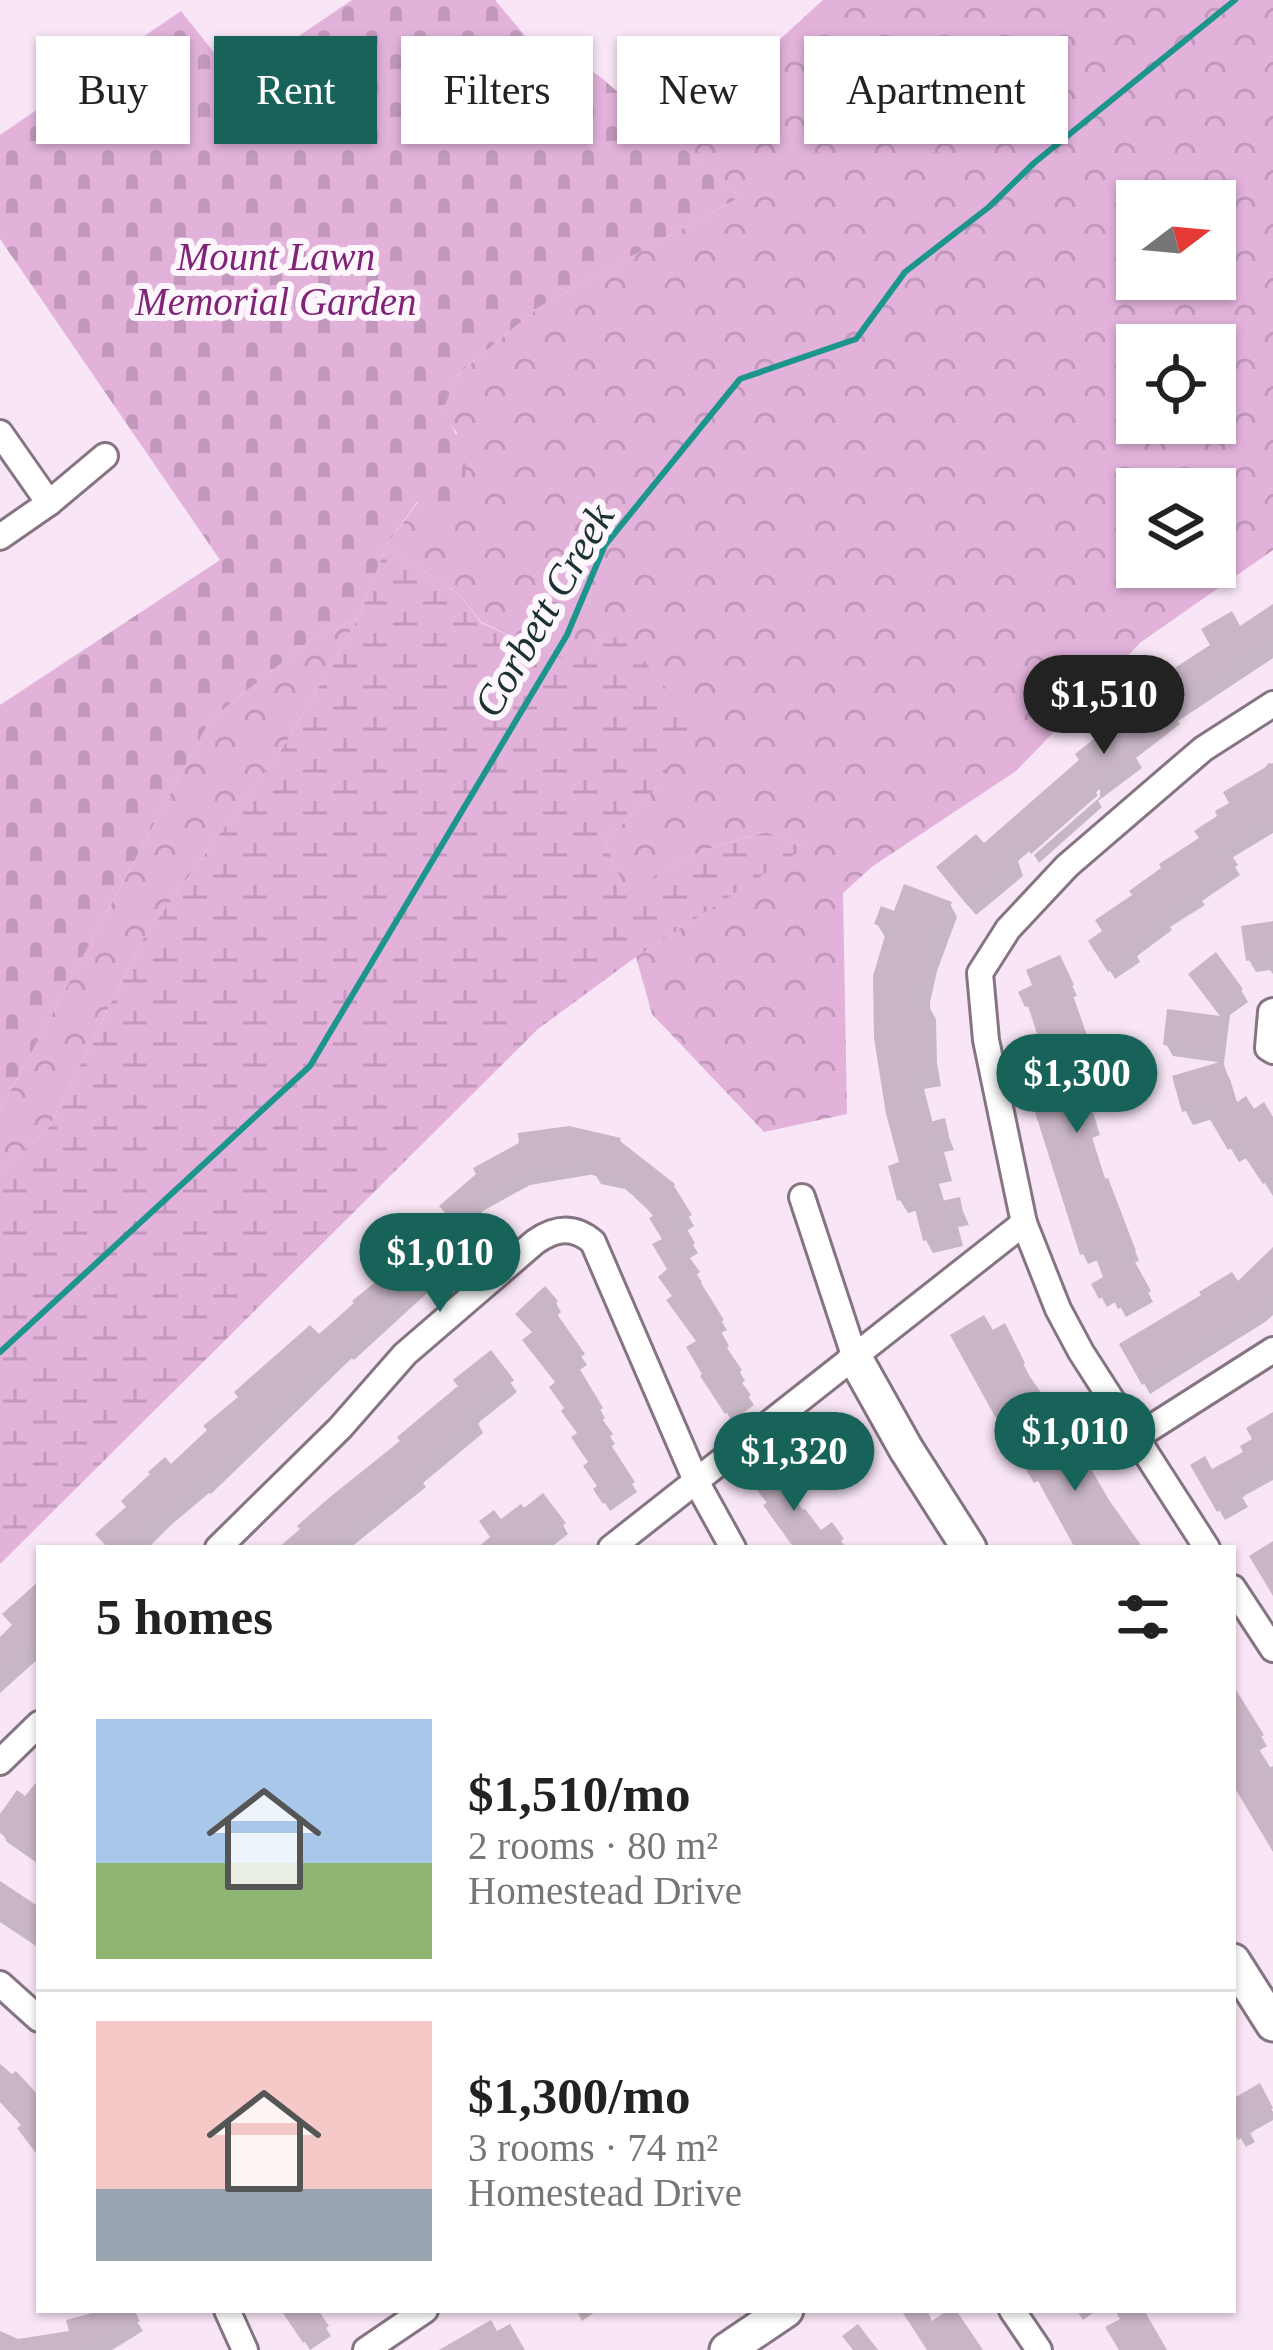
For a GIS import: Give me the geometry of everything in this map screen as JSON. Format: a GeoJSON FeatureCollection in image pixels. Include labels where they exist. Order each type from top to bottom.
{"type":"FeatureCollection","features":[{"type":"Feature","properties":{"kind":"street"},"geometry":{"type":"LineString","coordinates":[[0,433],[49,503]]}},
{"type":"Feature","properties":{"kind":"street"},"geometry":{"type":"LineString","coordinates":[[0,537],[105,456]]}},
{"type":"Feature","properties":{"kind":"street"},"geometry":{"type":"LineString","coordinates":[[1205,1545],[1058,1309],[1024,1223],[986,1040],[980,973],[1009,929],[1067,866],[1203,749],[1273,704]]}},
{"type":"Feature","properties":{"kind":"street"},"geometry":{"type":"LineString","coordinates":[[1273,1011],[1268,1048],[1273,1052]]}},
{"type":"Feature","properties":{"kind":"street"},"geometry":{"type":"LineString","coordinates":[[802,1197],[856,1358],[967,1545]]}},
{"type":"Feature","properties":{"kind":"street"},"geometry":{"type":"LineString","coordinates":[[615,1545],[1024,1223]]}},
{"type":"Feature","properties":{"kind":"street"},"geometry":{"type":"LineString","coordinates":[[221,1545],[340,1428],[405,1354],[535,1243],[550,1232],[567,1230],[581,1232],[593,1242],[697,1483],[731,1545]]}},
{"type":"Feature","properties":{"kind":"street"},"geometry":{"type":"LineString","coordinates":[[1135,1438],[1273,1350]]}},
{"type":"Feature","properties":{"kind":"street"},"geometry":{"type":"LineString","coordinates":[[1236,1593],[1273,1649]]}},
{"type":"Feature","properties":{"kind":"street"},"geometry":{"type":"LineString","coordinates":[[0,1762],[36,1727]]}},
{"type":"Feature","properties":{"kind":"street"},"geometry":{"type":"LineString","coordinates":[[1236,1966],[1258,2004]]}},
{"type":"Feature","properties":{"kind":"street"},"geometry":{"type":"LineString","coordinates":[[0,1984],[36,2016]]}},
{"type":"Feature","properties":{"kind":"street"},"geometry":{"type":"LineString","coordinates":[[228,2313],[245,2350]]}},
{"type":"Feature","properties":{"kind":"street"},"geometry":{"type":"LineString","coordinates":[[366,2350],[421,2313]]}},
{"type":"Feature","properties":{"kind":"street"},"geometry":{"type":"LineString","coordinates":[[728,2350],[782,2313]]}},
{"type":"Feature","properties":{"kind":"street"},"geometry":{"type":"LineString","coordinates":[[1014,2313],[1039,2350]]}},
{"type":"Feature","properties":{"kind":"green space","name":"Mount Lawn Memorial Garden"},"geometry":{"type":"Polygon","coordinates":[[[352,0],[495,0],[525,36],[401,36],[401,144],[593,144],[593,72],[617,91],[617,144],[678,144],[740,197],[539,307],[458,374],[442,412],[464,456],[462,489],[445,509],[417,502],[386,546],[358,619],[314,637],[210,720],[0,1111],[0,705],[220,560],[0,239],[0,135],[36,110],[36,144],[190,144],[190,36],[145,36],[181,11],[214,53],[214,144],[377,144],[377,36],[299,36],[352,0]]]}},
{"type":"Feature","properties":{"kind":"green space"},"geometry":{"type":"Polygon","coordinates":[[[823,0],[1273,0],[1273,550],[1236,576],[1236,468],[1116,468],[1116,588],[1218,588],[1141,642],[1016,771],[873,866],[843,893],[847,1114],[764,1132],[652,1014],[636,957],[802,847],[765,832],[702,851],[626,892],[605,842],[658,786],[604,639],[576,666],[481,622],[460,595],[386,546],[418,502],[457,433],[441,413],[458,374],[539,307],[740,197],[677,144],[780,144],[780,39],[823,0]]]}},
{"type":"Feature","properties":{"kind":"green space"},"geometry":{"type":"Polygon","coordinates":[[[386,546],[460,595],[481,623],[576,665],[604,639],[624,636],[692,720],[658,786],[605,842],[626,891],[702,851],[766,832],[804,848],[636,957],[538,1029],[0,1564],[0,1171],[48,1129],[143,939],[284,746],[358,619],[386,546]]]}},
{"type":"Feature","properties":{"kind":"green space"},"geometry":{"type":"Polygon","coordinates":[[[358,619],[284,746],[143,939],[48,1129],[0,1171],[0,1111],[210,720],[314,637],[358,619]]]}},
{"type":"Feature","properties":{"kind":"building"},"geometry":{"type":"Polygon","coordinates":[[[1273,604],[1273,644],[1174,709],[1131,746],[1138,755],[1093,789],[1098,795],[1031,854],[1025,845],[1013,851],[1019,864],[968,906],[936,867],[976,834],[984,843],[1079,760],[1075,754],[1165,683],[1161,677],[1210,645],[1201,629],[1232,611],[1240,626],[1273,604]]]}},
{"type":"Feature","properties":{"kind":"building"},"geometry":{"type":"Polygon","coordinates":[[[1273,763],[1273,823],[1227,849],[1238,865],[1199,891],[1202,895],[1134,946],[1138,952],[1108,972],[1088,941],[1102,931],[1095,920],[1132,895],[1129,891],[1161,868],[1159,864],[1199,838],[1194,831],[1229,803],[1223,792],[1273,763]]]}},
{"type":"Feature","properties":{"kind":"building"},"geometry":{"type":"Polygon","coordinates":[[[904,884],[952,902],[920,1003],[930,1002],[935,1073],[919,1076],[930,1122],[945,1118],[949,1136],[939,1139],[947,1168],[934,1171],[942,1201],[960,1197],[963,1212],[953,1214],[957,1233],[923,1241],[912,1197],[897,1201],[888,1166],[899,1162],[874,1038],[873,976],[887,929],[874,924],[881,906],[894,911],[904,884]]]}},
{"type":"Feature","properties":{"kind":"building"},"geometry":{"type":"Polygon","coordinates":[[[1273,921],[1273,957],[1246,961],[1241,926],[1273,921]]]}},
{"type":"Feature","properties":{"kind":"building"},"geometry":{"type":"Polygon","coordinates":[[[1216,952],[1243,989],[1225,1003],[1218,1052],[1163,1045],[1167,1009],[1220,1016],[1188,974],[1216,952]]]}},
{"type":"Feature","properties":{"kind":"building"},"geometry":{"type":"Polygon","coordinates":[[[1060,955],[1074,985],[1070,987],[1087,1035],[1069,1041],[1097,1125],[1089,1128],[1136,1251],[1130,1253],[1151,1291],[1118,1309],[1110,1293],[1099,1299],[1091,1284],[1103,1277],[1093,1250],[1080,1255],[1035,1112],[1043,1109],[1028,1067],[1046,1061],[1028,1006],[1018,992],[1032,985],[1026,970],[1060,955]]]}},
{"type":"Feature","properties":{"kind":"building"},"geometry":{"type":"Polygon","coordinates":[[[1223,1061],[1236,1103],[1246,1096],[1254,1109],[1264,1102],[1273,1117],[1273,1177],[1263,1184],[1237,1145],[1228,1150],[1202,1106],[1182,1112],[1172,1076],[1223,1061]]]}},
{"type":"Feature","properties":{"kind":"building"},"geometry":{"type":"Polygon","coordinates":[[[569,1126],[621,1138],[675,1184],[692,1215],[682,1221],[695,1243],[684,1250],[724,1320],[717,1324],[742,1370],[736,1375],[751,1395],[725,1414],[700,1376],[686,1347],[696,1341],[666,1300],[672,1296],[658,1277],[667,1269],[652,1244],[662,1239],[649,1218],[654,1215],[636,1195],[617,1181],[592,1175],[595,1165],[525,1176],[476,1203],[483,1211],[450,1240],[459,1250],[345,1351],[204,1487],[137,1545],[105,1545],[95,1534],[126,1507],[121,1501],[148,1472],[165,1457],[171,1464],[207,1430],[203,1426],[238,1397],[234,1392],[310,1325],[319,1334],[354,1303],[448,1216],[439,1206],[476,1174],[473,1168],[519,1143],[518,1133],[569,1126]]]}},
{"type":"Feature","properties":{"kind":"building"},"geometry":{"type":"Polygon","coordinates":[[[1273,1247],[1273,1298],[1260,1311],[1142,1385],[1119,1344],[1232,1272],[1238,1281],[1273,1247]]]}},
{"type":"Feature","properties":{"kind":"building"},"geometry":{"type":"Polygon","coordinates":[[[545,1286],[558,1301],[552,1307],[585,1354],[575,1361],[603,1408],[597,1412],[613,1434],[607,1439],[635,1482],[603,1504],[583,1466],[588,1462],[571,1437],[577,1433],[549,1387],[555,1382],[522,1340],[532,1332],[515,1314],[545,1286]]]}},
{"type":"Feature","properties":{"kind":"building"},"geometry":{"type":"Polygon","coordinates":[[[984,1315],[993,1330],[1005,1323],[1022,1365],[1046,1400],[1003,1431],[950,1335],[984,1315]]]}},
{"type":"Feature","properties":{"kind":"building"},"geometry":{"type":"Polygon","coordinates":[[[491,1350],[514,1380],[473,1414],[480,1422],[419,1473],[423,1476],[339,1545],[281,1545],[300,1529],[297,1526],[458,1386],[453,1380],[491,1350]]]}},
{"type":"Feature","properties":{"kind":"building"},"geometry":{"type":"Polygon","coordinates":[[[1273,1412],[1273,1468],[1239,1486],[1245,1496],[1217,1512],[1190,1465],[1205,1456],[1212,1469],[1243,1452],[1240,1446],[1252,1439],[1246,1428],[1273,1412]]]}},
{"type":"Feature","properties":{"kind":"building"},"geometry":{"type":"Polygon","coordinates":[[[1059,1425],[1141,1545],[1073,1545],[1038,1481],[1034,1483],[1015,1451],[1059,1425]]]}},
{"type":"Feature","properties":{"kind":"building"},"geometry":{"type":"Polygon","coordinates":[[[780,1465],[792,1481],[785,1487],[803,1510],[821,1530],[832,1522],[844,1539],[835,1545],[792,1545],[753,1485],[780,1465]]]}},
{"type":"Feature","properties":{"kind":"building"},"geometry":{"type":"Polygon","coordinates":[[[543,1493],[566,1523],[538,1545],[481,1545],[490,1537],[479,1521],[494,1510],[501,1519],[521,1504],[524,1508],[543,1493]]]}},
{"type":"Feature","properties":{"kind":"building"},"geometry":{"type":"Polygon","coordinates":[[[1273,1541],[1273,1596],[1249,1556],[1273,1541]]]}},
{"type":"Feature","properties":{"kind":"building"},"geometry":{"type":"Polygon","coordinates":[[[36,1584],[36,1647],[0,1682],[0,1637],[12,1625],[2,1614],[36,1584]]]}},
{"type":"Feature","properties":{"kind":"building"},"geometry":{"type":"Polygon","coordinates":[[[1236,1690],[1264,1735],[1254,1741],[1273,1772],[1273,1852],[1236,1790],[1236,1690]]]}},
{"type":"Feature","properties":{"kind":"building"},"geometry":{"type":"Polygon","coordinates":[[[36,1783],[36,1848],[31,1856],[0,1833],[0,1814],[17,1790],[25,1796],[36,1783]]]}},
{"type":"Feature","properties":{"kind":"building"},"geometry":{"type":"Polygon","coordinates":[[[0,1881],[36,1905],[36,1943],[0,1920],[0,1881]]]}},
{"type":"Feature","properties":{"kind":"building"},"geometry":{"type":"Polygon","coordinates":[[[0,2064],[12,2074],[16,2071],[36,2093],[36,2153],[17,2128],[21,2125],[0,2102],[0,2064]]]}},
{"type":"Feature","properties":{"kind":"building"},"geometry":{"type":"Polygon","coordinates":[[[1260,2083],[1273,2108],[1248,2123],[1253,2132],[1238,2140],[1236,2136],[1236,2097],[1260,2083]]]}},
{"type":"Feature","properties":{"kind":"building"},"geometry":{"type":"Polygon","coordinates":[[[92,2313],[136,2313],[140,2321],[102,2345],[83,2350],[0,2350],[0,2331],[18,2339],[69,2331],[66,2320],[92,2313]]]}},
{"type":"Feature","properties":{"kind":"building"},"geometry":{"type":"Polygon","coordinates":[[[283,2313],[320,2313],[329,2326],[303,2343],[283,2313]]]}},
{"type":"Feature","properties":{"kind":"building"},"geometry":{"type":"Polygon","coordinates":[[[903,2313],[928,2313],[932,2321],[944,2313],[958,2313],[983,2350],[927,2350],[903,2313]]]}},
{"type":"Feature","properties":{"kind":"building"},"geometry":{"type":"Polygon","coordinates":[[[1117,2313],[1146,2313],[1167,2350],[1119,2350],[1105,2327],[1120,2319],[1117,2313]]]}},
{"type":"Feature","properties":{"kind":"building"},"geometry":{"type":"Polygon","coordinates":[[[491,2320],[497,2331],[510,2324],[525,2350],[439,2350],[491,2320]]]}},
{"type":"Feature","properties":{"kind":"building"},"geometry":{"type":"Polygon","coordinates":[[[858,2324],[878,2350],[853,2350],[842,2336],[858,2324]]]}},
{"type":"Feature","properties":{"kind":"waterway","name":"Corbett Creek"},"geometry":{"type":"LineString","coordinates":[[0,1352],[310,1066],[567,635],[605,545],[740,379],[856,339],[905,272],[1235,0]]}}]}
